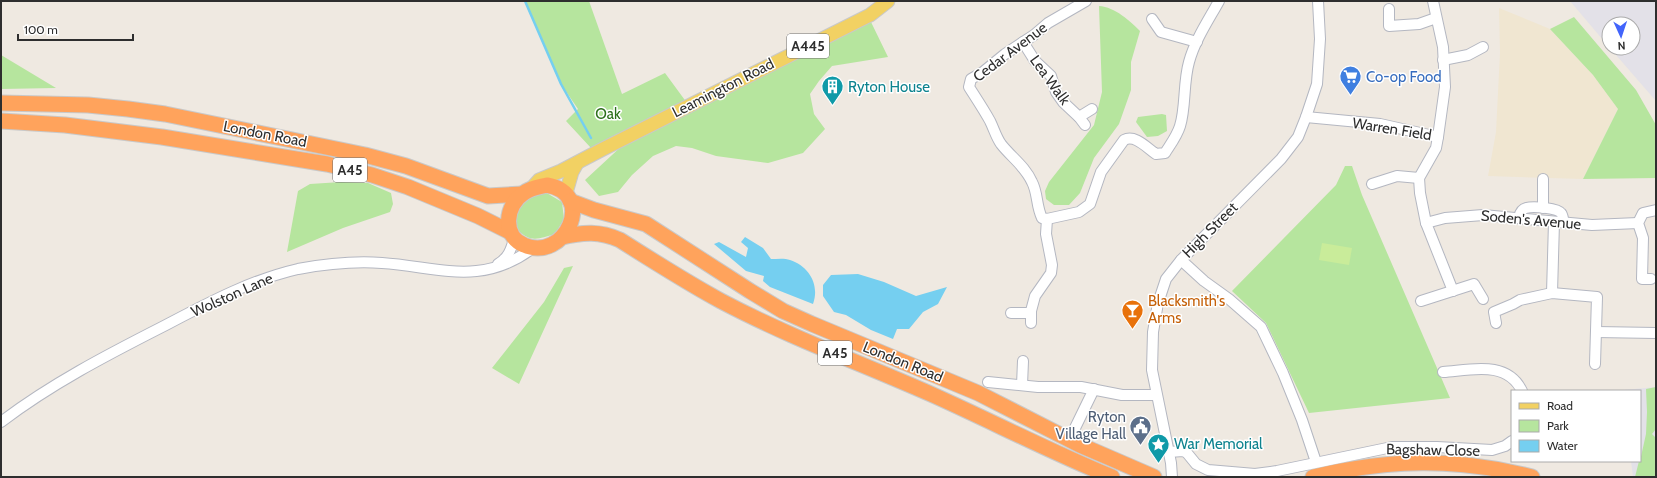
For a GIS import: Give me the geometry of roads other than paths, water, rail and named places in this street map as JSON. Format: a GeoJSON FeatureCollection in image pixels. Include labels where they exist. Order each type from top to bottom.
{"type":"FeatureCollection","features":[{"type":"Feature","properties":{"kind":"highway","name":"London Road"},"geometry":{"type":"LineString","coordinates":[[1,103],[88,106],[160,113],[365,155],[406,166],[488,196],[526,192]]}},
{"type":"Feature","properties":{"kind":"highway","name":"London Road"},"geometry":{"type":"LineString","coordinates":[[1,121],[64,125],[162,137],[327,164],[372,174],[478,216],[512,235]]}},
{"type":"Feature","properties":{"kind":"highway"},"geometry":{"type":"LineString","coordinates":[[547,186],[555,187],[568,197],[572,218],[570,225],[558,241],[545,247],[533,248],[526,246],[512,235],[508,221],[510,212],[513,205],[526,192],[547,186]]}},
{"type":"Feature","properties":{"kind":"highway","name":"London Road"},"geometry":{"type":"LineString","coordinates":[[568,197],[594,210],[646,224],[783,311],[978,393],[1080,445],[1154,477]]}},
{"type":"Feature","properties":{"kind":"highway","name":"London Road"},"geometry":{"type":"LineString","coordinates":[[562,237],[591,232],[605,234],[620,240],[721,301],[1002,426],[1068,459],[1112,477]]}},
{"type":"Feature","properties":{"kind":"highway"},"geometry":{"type":"LineString","coordinates":[[1313,477],[1374,465],[1412,462],[1472,466],[1509,471],[1532,477]]}},
{"type":"Feature","properties":{"kind":"main road","name":"Leamington Road"},"geometry":{"type":"LineString","coordinates":[[526,192],[539,180],[577,163],[870,15],[888,1]]}},
{"type":"Feature","properties":{"kind":"main road"},"geometry":{"type":"LineString","coordinates":[[568,197],[572,172],[577,163]]}},
{"type":"Feature","properties":{"kind":"street","name":"Cedar Avenue"},"geometry":{"type":"LineString","coordinates":[[1047,219],[1042,218],[1036,192],[1024,168],[998,140],[990,121],[969,87],[971,79],[1023,42],[1034,36],[1048,23],[1086,1]]}},
{"type":"Feature","properties":{"kind":"street"},"geometry":{"type":"LineString","coordinates":[[1011,312],[1031,318],[1035,296],[1051,273],[1052,265],[1046,234],[1047,219],[1079,212],[1090,204],[1101,172],[1124,140],[1134,138],[1156,154],[1165,153],[1174,140],[1180,126],[1185,79],[1189,61],[1197,42],[1219,1]]}},
{"type":"Feature","properties":{"kind":"street","name":"High Street"},"geometry":{"type":"LineString","coordinates":[[1172,477],[1169,452],[1152,370],[1152,332],[1158,303],[1166,279],[1181,260],[1281,159],[1298,137],[1318,79],[1320,39],[1318,1]]}},
{"type":"Feature","properties":{"kind":"street","name":"Warren Field"},"geometry":{"type":"LineString","coordinates":[[1306,117],[1380,124],[1438,137],[1445,87],[1442,48],[1433,1]]}},
{"type":"Feature","properties":{"kind":"street"},"geometry":{"type":"LineString","coordinates":[[1389,9],[1389,26],[1419,24],[1436,18]]}},
{"type":"Feature","properties":{"kind":"street"},"geometry":{"type":"LineString","coordinates":[[1152,19],[1161,32],[1197,42]]}},
{"type":"Feature","properties":{"kind":"street","name":"Lea Walk"},"geometry":{"type":"LineString","coordinates":[[1023,42],[1035,61],[1051,76],[1056,92],[1082,121],[1092,109]]}},
{"type":"Feature","properties":{"kind":"street"},"geometry":{"type":"LineString","coordinates":[[1443,60],[1468,56],[1483,47]]}},
{"type":"Feature","properties":{"kind":"street"},"geometry":{"type":"LineString","coordinates":[[1438,137],[1436,148],[1419,178],[1421,203],[1426,223],[1453,291]]}},
{"type":"Feature","properties":{"kind":"street"},"geometry":{"type":"LineString","coordinates":[[1372,184],[1397,176],[1419,178]]}},
{"type":"Feature","properties":{"kind":"street"},"geometry":{"type":"LineString","coordinates":[[1543,179],[1543,208]]}},
{"type":"Feature","properties":{"kind":"street"},"geometry":{"type":"LineString","coordinates":[[1519,217],[1522,210],[1526,208],[1543,208],[1557,210],[1561,213],[1552,293]]}},
{"type":"Feature","properties":{"kind":"street"},"geometry":{"type":"LineString","coordinates":[[1647,279],[1643,238],[1638,223],[1643,213],[1656,210]]}},
{"type":"Feature","properties":{"kind":"street","name":"Soden's Avenue"},"geometry":{"type":"LineString","coordinates":[[1426,223],[1445,218],[1483,214],[1592,225],[1638,223]]}},
{"type":"Feature","properties":{"kind":"street","name":"Wolston Lane"},"geometry":{"type":"LineString","coordinates":[[489,269],[504,260],[512,249],[512,235]]}},
{"type":"Feature","properties":{"kind":"street","name":"Wolston Lane"},"geometry":{"type":"LineString","coordinates":[[1,422],[19,408],[69,377],[133,342],[218,298],[246,285],[277,274],[329,264],[382,263],[460,273],[474,273],[500,267],[521,257],[533,248]]}},
{"type":"Feature","properties":{"kind":"street"},"geometry":{"type":"LineString","coordinates":[[1181,260],[1204,282],[1229,299],[1260,327],[1283,373],[1302,420],[1316,462]]}},
{"type":"Feature","properties":{"kind":"street"},"geometry":{"type":"LineString","coordinates":[[1421,302],[1474,284],[1483,299]]}},
{"type":"Feature","properties":{"kind":"street"},"geometry":{"type":"LineString","coordinates":[[1496,323],[1494,312],[1520,300],[1552,293],[1597,297],[1595,364]]}},
{"type":"Feature","properties":{"kind":"street"},"geometry":{"type":"LineString","coordinates":[[1596,332],[1656,333]]}},
{"type":"Feature","properties":{"kind":"street"},"geometry":{"type":"LineString","coordinates":[[1022,385],[1023,361]]}},
{"type":"Feature","properties":{"kind":"street"},"geometry":{"type":"LineString","coordinates":[[1443,372],[1490,368],[1515,380],[1521,390]]}},
{"type":"Feature","properties":{"kind":"street"},"geometry":{"type":"LineString","coordinates":[[988,382],[1094,389],[1122,395],[1156,395]]}},
{"type":"Feature","properties":{"kind":"street"},"geometry":{"type":"LineString","coordinates":[[1074,430],[1094,389]]}},
{"type":"Feature","properties":{"kind":"street","name":"Bagshaw Close"},"geometry":{"type":"LineString","coordinates":[[1169,452],[1183,451],[1188,453],[1196,464],[1208,470],[1235,473],[1269,473],[1392,447],[1438,447],[1492,450],[1505,446],[1511,442]]}},
{"type":"Feature","properties":{"kind":"water"},"geometry":{"type":"Polygon","coordinates":[[[745,237],[763,248],[771,259],[788,259],[803,267],[814,283],[815,297],[813,304],[770,287],[763,281],[764,276],[746,271],[714,244],[719,242],[746,257],[748,248],[741,242],[745,237]]]}},
{"type":"Feature","properties":{"kind":"water"},"geometry":{"type":"Polygon","coordinates":[[[858,274],[884,282],[916,296],[947,287],[938,304],[923,312],[909,329],[897,329],[893,339],[871,330],[846,315],[834,312],[823,296],[823,285],[831,275],[858,274]]]}},
{"type":"Feature","properties":{"kind":"waterway"},"geometry":{"type":"LineString","coordinates":[[525,1],[561,84],[591,138]]}},
{"type":"Feature","properties":{"kind":"place","name":"Co-op Food"},"geometry":{"type":"Point","coordinates":[1350,96]}},
{"type":"Feature","properties":{"kind":"place","name":"Ryton House"},"geometry":{"type":"Point","coordinates":[832,106]}},
{"type":"Feature","properties":{"kind":"place","name":"Blacksmith's Arms"},"geometry":{"type":"Point","coordinates":[1133,330]}},
{"type":"Feature","properties":{"kind":"place","name":"Ryton Village Hall"},"geometry":{"type":"Point","coordinates":[1141,446]}},
{"type":"Feature","properties":{"kind":"place","name":"War Memorial"},"geometry":{"type":"Point","coordinates":[1158,464]}},
{"type":"Feature","properties":{"kind":"park label","name":"Oak"},"geometry":{"type":"Point","coordinates":[608,114]}}]}
